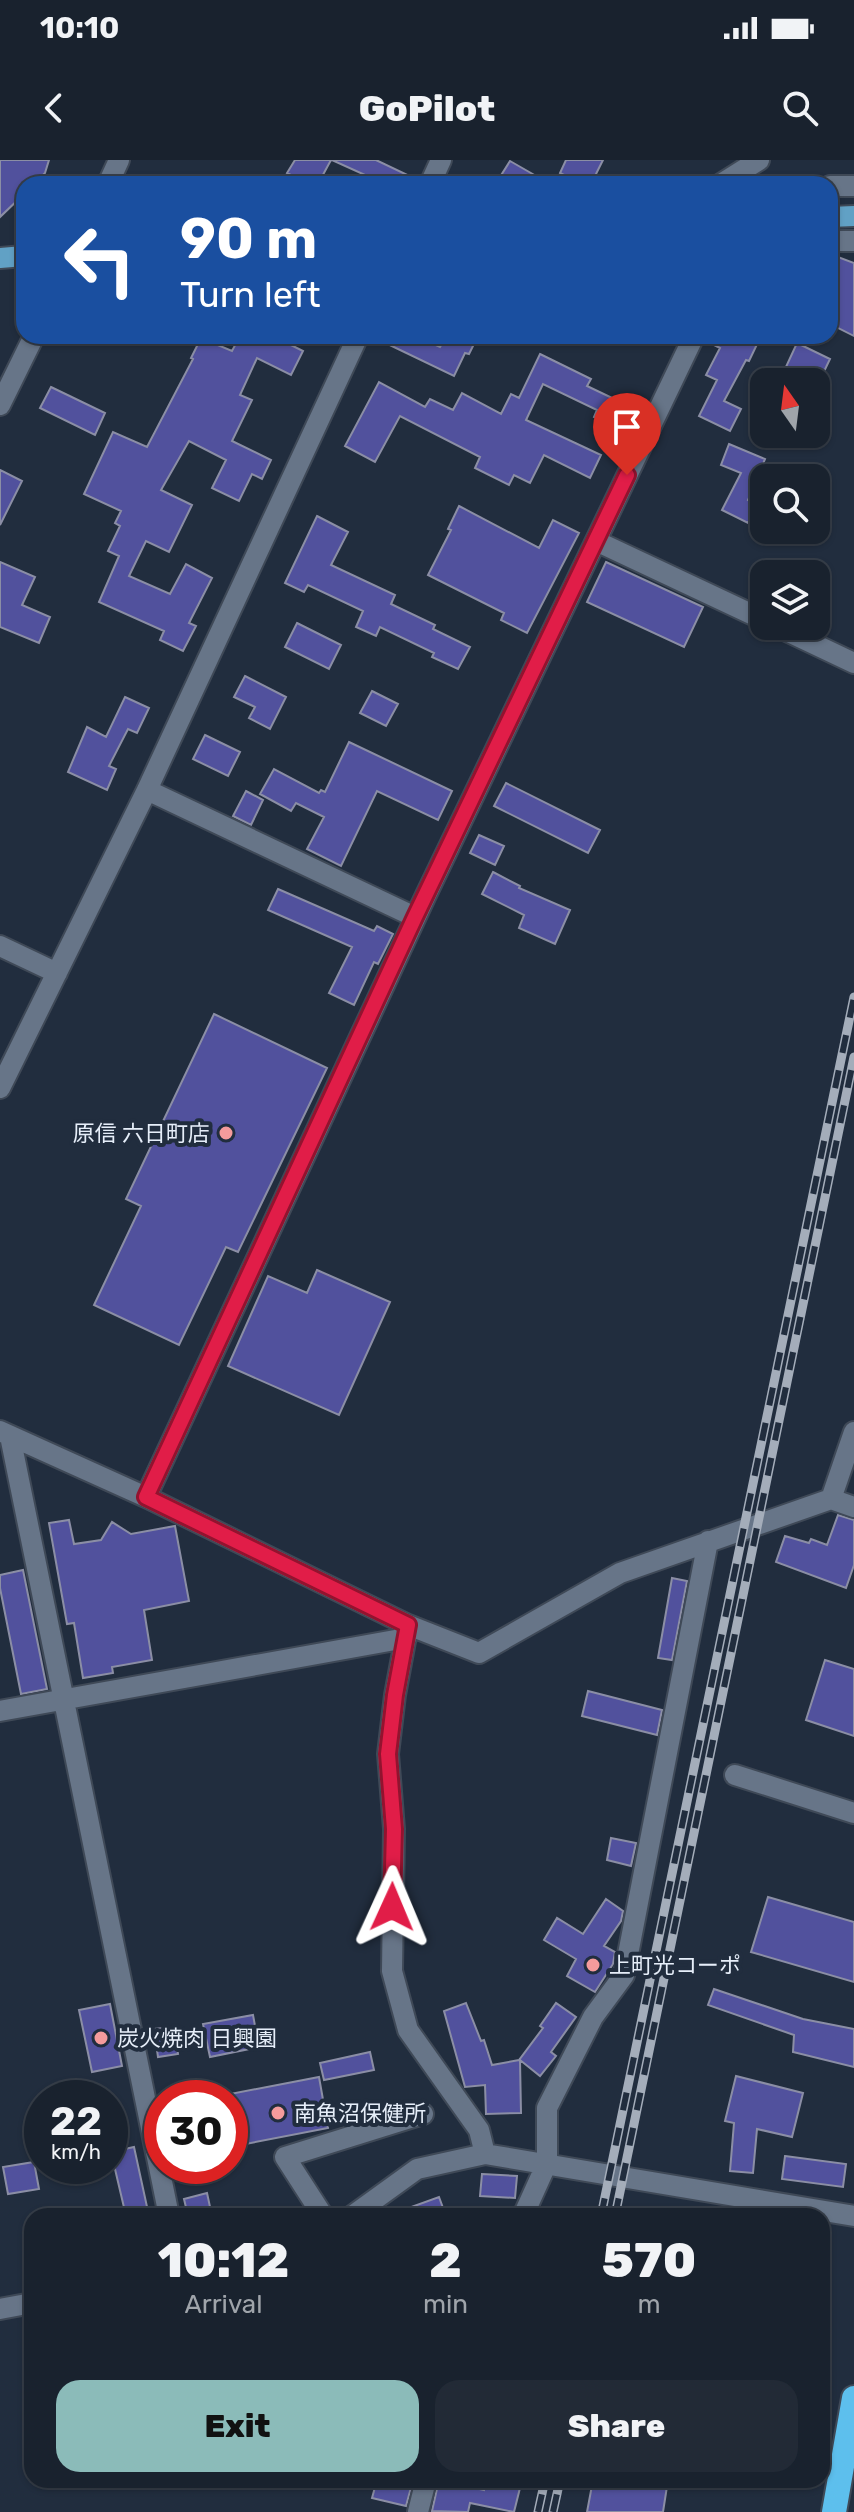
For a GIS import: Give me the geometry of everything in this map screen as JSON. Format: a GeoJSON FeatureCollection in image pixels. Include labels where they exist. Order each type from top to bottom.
{"type":"FeatureCollection","features":[{"type":"Feature","properties":{"kind":"highway"},"geometry":{"type":"LineString","coordinates":[[834,2512],[854,2398]]}},
{"type":"Feature","properties":{"kind":"street"},"geometry":{"type":"LineString","coordinates":[[734,176],[759,160]]}},
{"type":"Feature","properties":{"kind":"street"},"geometry":{"type":"LineString","coordinates":[[0,405],[30,344]]}},
{"type":"Feature","properties":{"kind":"street"},"geometry":{"type":"LineString","coordinates":[[0,1088],[147,790],[354,344]]}},
{"type":"Feature","properties":{"kind":"street"},"geometry":{"type":"LineString","coordinates":[[146,1497],[415,917],[690,344]]}},
{"type":"Feature","properties":{"kind":"street"},"geometry":{"type":"LineString","coordinates":[[596,541],[750,613]]}},
{"type":"Feature","properties":{"kind":"street"},"geometry":{"type":"LineString","coordinates":[[806,640],[854,663]]}},
{"type":"Feature","properties":{"kind":"street"},"geometry":{"type":"LineString","coordinates":[[147,790],[415,917]]}},
{"type":"Feature","properties":{"kind":"street"},"geometry":{"type":"LineString","coordinates":[[0,946],[57,973]]}},
{"type":"Feature","properties":{"kind":"street"},"geometry":{"type":"LineString","coordinates":[[831,1499],[854,1432]]}},
{"type":"Feature","properties":{"kind":"street"},"geometry":{"type":"LineString","coordinates":[[5,1434],[146,1497],[407,1631],[479,1653],[620,1573],[831,1499],[854,1507]]}},
{"type":"Feature","properties":{"kind":"street"},"geometry":{"type":"LineString","coordinates":[[5,1434],[64,1698],[167,2208]]}},
{"type":"Feature","properties":{"kind":"street"},"geometry":{"type":"LineString","coordinates":[[527,2208],[547,2163],[547,2108],[593,2017],[624,1975],[708,1541]]}},
{"type":"Feature","properties":{"kind":"street"},"geometry":{"type":"LineString","coordinates":[[0,1711],[407,1631]]}},
{"type":"Feature","properties":{"kind":"street"},"geometry":{"type":"LineString","coordinates":[[407,1631],[388,1754],[394,1829],[392,1971],[408,2030],[479,2130],[485,2154]]}},
{"type":"Feature","properties":{"kind":"street"},"geometry":{"type":"LineString","coordinates":[[735,1775],[854,1813]]}},
{"type":"Feature","properties":{"kind":"street"},"geometry":{"type":"LineString","coordinates":[[318,2208],[285,2157],[423,2114]]}},
{"type":"Feature","properties":{"kind":"street"},"geometry":{"type":"LineString","coordinates":[[363,2208],[417,2169],[485,2154],[808,2208]]}},
{"type":"Feature","properties":{"kind":"street"},"geometry":{"type":"LineString","coordinates":[[830,2212],[854,2216]]}},
{"type":"Feature","properties":{"kind":"street"},"geometry":{"type":"LineString","coordinates":[[0,2309],[24,2304]]}},
{"type":"Feature","properties":{"kind":"street"},"geometry":{"type":"LineString","coordinates":[[418,2512],[424,2488]]}},
{"type":"Feature","properties":{"kind":"building"},"geometry":{"type":"Polygon","coordinates":[[[0,160],[49,160],[42,176],[16,176],[16,202],[0,217],[0,160]]]}},
{"type":"Feature","properties":{"kind":"building"},"geometry":{"type":"Polygon","coordinates":[[[295,160],[331,160],[322,176],[293,176],[287,173],[295,160]]]}},
{"type":"Feature","properties":{"kind":"building"},"geometry":{"type":"Polygon","coordinates":[[[332,160],[376,160],[410,176],[367,176],[332,160]]]}},
{"type":"Feature","properties":{"kind":"building"},"geometry":{"type":"Polygon","coordinates":[[[566,160],[603,160],[595,176],[566,176],[560,173],[566,160]]]}},
{"type":"Feature","properties":{"kind":"building"},"geometry":{"type":"Polygon","coordinates":[[[510,161],[536,176],[501,176],[510,161]]]}},
{"type":"Feature","properties":{"kind":"building"},"geometry":{"type":"Polygon","coordinates":[[[838,257],[854,263],[854,336],[838,328],[838,257]]]}},
{"type":"Feature","properties":{"kind":"building"},"geometry":{"type":"Polygon","coordinates":[[[198,344],[215,344],[232,351],[236,344],[289,344],[303,351],[291,375],[257,358],[240,395],[252,400],[232,441],[271,460],[262,479],[252,474],[239,501],[212,488],[226,460],[189,441],[161,490],[192,505],[169,552],[146,541],[129,576],[170,594],[186,564],[212,578],[189,623],[196,626],[183,651],[160,640],[164,631],[99,602],[119,556],[108,551],[120,526],[115,523],[121,511],[84,494],[113,432],[147,447],[198,344]]]}},
{"type":"Feature","properties":{"kind":"building"},"geometry":{"type":"Polygon","coordinates":[[[388,344],[433,344],[440,347],[442,344],[474,344],[469,354],[465,353],[454,376],[388,344]]]}},
{"type":"Feature","properties":{"kind":"building"},"geometry":{"type":"Polygon","coordinates":[[[712,344],[757,344],[724,401],[741,409],[730,431],[699,416],[717,380],[706,375],[720,348],[712,344]]]}},
{"type":"Feature","properties":{"kind":"building"},"geometry":{"type":"Polygon","coordinates":[[[797,344],[830,359],[826,368],[785,368],[797,344]]]}},
{"type":"Feature","properties":{"kind":"building"},"geometry":{"type":"Polygon","coordinates":[[[540,354],[591,379],[587,386],[631,407],[619,430],[594,417],[597,410],[543,384],[526,420],[601,455],[590,478],[544,455],[530,483],[514,475],[509,485],[475,468],[480,457],[400,416],[375,462],[345,446],[379,382],[425,407],[430,399],[453,410],[462,393],[501,414],[511,394],[519,398],[540,354]]]}},
{"type":"Feature","properties":{"kind":"building"},"geometry":{"type":"Polygon","coordinates":[[[51,387],[105,413],[95,435],[40,408],[51,387]]]}},
{"type":"Feature","properties":{"kind":"building"},"geometry":{"type":"Polygon","coordinates":[[[729,444],[765,459],[763,464],[750,464],[748,523],[722,510],[741,473],[721,465],[729,444]]]}},
{"type":"Feature","properties":{"kind":"building"},"geometry":{"type":"Polygon","coordinates":[[[0,470],[22,481],[0,525],[0,470]]]}},
{"type":"Feature","properties":{"kind":"building"},"geometry":{"type":"Polygon","coordinates":[[[459,506],[539,548],[553,520],[579,533],[527,633],[501,620],[504,613],[428,575],[451,530],[448,529],[459,506]]]}},
{"type":"Feature","properties":{"kind":"building"},"geometry":{"type":"Polygon","coordinates":[[[317,516],[348,532],[331,565],[395,595],[391,604],[435,625],[433,629],[470,647],[458,669],[432,657],[434,653],[380,627],[376,636],[356,627],[363,611],[308,585],[304,592],[285,583],[317,516]]]}},
{"type":"Feature","properties":{"kind":"building"},"geometry":{"type":"Polygon","coordinates":[[[0,562],[35,577],[22,605],[50,617],[39,643],[0,627],[0,562]]]}},
{"type":"Feature","properties":{"kind":"building"},"geometry":{"type":"Polygon","coordinates":[[[606,562],[703,607],[684,647],[587,602],[606,562]]]}},
{"type":"Feature","properties":{"kind":"building"},"geometry":{"type":"Polygon","coordinates":[[[297,623],[341,645],[329,669],[285,647],[297,623]]]}},
{"type":"Feature","properties":{"kind":"building"},"geometry":{"type":"Polygon","coordinates":[[[245,676],[286,697],[270,729],[249,718],[255,707],[234,697],[245,676]]]}},
{"type":"Feature","properties":{"kind":"building"},"geometry":{"type":"Polygon","coordinates":[[[372,691],[398,704],[386,726],[360,713],[372,691]]]}},
{"type":"Feature","properties":{"kind":"building"},"geometry":{"type":"Polygon","coordinates":[[[125,697],[149,708],[137,733],[128,729],[109,766],[116,769],[107,790],[68,772],[87,727],[106,737],[125,697]]]}},
{"type":"Feature","properties":{"kind":"building"},"geometry":{"type":"Polygon","coordinates":[[[205,735],[240,752],[228,776],[193,759],[205,735]]]}},
{"type":"Feature","properties":{"kind":"building"},"geometry":{"type":"Polygon","coordinates":[[[349,742],[452,791],[438,820],[377,791],[341,866],[307,849],[324,817],[296,803],[291,811],[260,794],[274,769],[319,793],[321,790],[325,792],[349,742]]]}},
{"type":"Feature","properties":{"kind":"building"},"geometry":{"type":"Polygon","coordinates":[[[506,783],[600,830],[588,853],[494,806],[506,783]]]}},
{"type":"Feature","properties":{"kind":"building"},"geometry":{"type":"Polygon","coordinates":[[[246,791],[263,800],[251,825],[233,816],[246,791]]]}},
{"type":"Feature","properties":{"kind":"building"},"geometry":{"type":"Polygon","coordinates":[[[479,835],[504,846],[495,865],[470,853],[479,835]]]}},
{"type":"Feature","properties":{"kind":"building"},"geometry":{"type":"Polygon","coordinates":[[[493,872],[519,888],[570,910],[555,944],[519,928],[524,915],[482,894],[493,872]]]}},
{"type":"Feature","properties":{"kind":"building"},"geometry":{"type":"Polygon","coordinates":[[[278,889],[374,931],[377,926],[393,934],[378,964],[374,962],[354,1005],[329,993],[352,947],[268,910],[278,889]]]}},
{"type":"Feature","properties":{"kind":"building","name":"原信 六日町店"},"geometry":{"type":"Polygon","coordinates":[[[214,1014],[327,1068],[238,1252],[226,1247],[179,1345],[94,1305],[141,1206],[126,1199],[214,1014]]]}},
{"type":"Feature","properties":{"kind":"building"},"geometry":{"type":"Polygon","coordinates":[[[317,1270],[390,1302],[339,1415],[228,1366],[268,1276],[307,1293],[317,1270]]]}},
{"type":"Feature","properties":{"kind":"building"},"geometry":{"type":"Polygon","coordinates":[[[838,1515],[854,1520],[854,1565],[846,1588],[776,1562],[785,1536],[809,1543],[811,1539],[827,1545],[838,1515]]]}},
{"type":"Feature","properties":{"kind":"building"},"geometry":{"type":"Polygon","coordinates":[[[69,1520],[74,1544],[101,1540],[112,1522],[131,1534],[175,1526],[189,1601],[144,1610],[152,1660],[112,1667],[113,1673],[83,1678],[74,1623],[67,1624],[49,1523],[69,1520]]]}},
{"type":"Feature","properties":{"kind":"building"},"geometry":{"type":"Polygon","coordinates":[[[23,1570],[47,1689],[21,1694],[0,1575],[23,1570]]]}},
{"type":"Feature","properties":{"kind":"building"},"geometry":{"type":"Polygon","coordinates":[[[672,1578],[687,1581],[672,1660],[658,1658],[672,1578]]]}},
{"type":"Feature","properties":{"kind":"building"},"geometry":{"type":"Polygon","coordinates":[[[825,1660],[854,1669],[854,1736],[806,1720],[825,1660]]]}},
{"type":"Feature","properties":{"kind":"building"},"geometry":{"type":"Polygon","coordinates":[[[588,1691],[662,1710],[657,1735],[582,1716],[588,1691]]]}},
{"type":"Feature","properties":{"kind":"building"},"geometry":{"type":"Polygon","coordinates":[[[611,1838],[636,1843],[631,1866],[607,1860],[611,1838]]]}},
{"type":"Feature","properties":{"kind":"building"},"geometry":{"type":"Polygon","coordinates":[[[768,1897],[854,1922],[854,1982],[751,1952],[768,1897]]]}},
{"type":"Feature","properties":{"kind":"building"},"geometry":{"type":"Polygon","coordinates":[[[606,1899],[623,1911],[621,1921],[604,1946],[615,1952],[613,1964],[595,1992],[567,1976],[576,1959],[544,1940],[557,1918],[583,1934],[606,1899]]]}},
{"type":"Feature","properties":{"kind":"building"},"geometry":{"type":"Polygon","coordinates":[[[714,1989],[803,2019],[854,2029],[854,2067],[793,2052],[794,2035],[708,2005],[714,1989]]]}},
{"type":"Feature","properties":{"kind":"building"},"geometry":{"type":"Polygon","coordinates":[[[466,2003],[492,2065],[519,2060],[543,2028],[540,2026],[556,2003],[576,2017],[551,2052],[556,2056],[540,2076],[520,2060],[521,2113],[486,2114],[485,2085],[465,2087],[444,2011],[466,2003]]]}},
{"type":"Feature","properties":{"kind":"building","name":"炭火焼肉 日興園"},"geometry":{"type":"Polygon","coordinates":[[[110,2004],[122,2066],[92,2072],[79,2010],[110,2004]]]}},
{"type":"Feature","properties":{"kind":"building"},"geometry":{"type":"Polygon","coordinates":[[[253,2015],[259,2047],[210,2057],[203,2024],[253,2015]]]}},
{"type":"Feature","properties":{"kind":"building"},"geometry":{"type":"Polygon","coordinates":[[[174,2027],[178,2054],[158,2057],[154,2029],[174,2027]]]}},
{"type":"Feature","properties":{"kind":"building"},"geometry":{"type":"Polygon","coordinates":[[[370,2052],[374,2070],[324,2080],[320,2063],[370,2052]]]}},
{"type":"Feature","properties":{"kind":"building"},"geometry":{"type":"Polygon","coordinates":[[[736,2076],[803,2093],[792,2137],[757,2129],[753,2173],[730,2171],[734,2123],[725,2121],[736,2076]]]}},
{"type":"Feature","properties":{"kind":"building","name":"南魚沼保健所"},"geometry":{"type":"Polygon","coordinates":[[[319,2077],[328,2128],[248,2144],[248,2091],[319,2077]]]}},
{"type":"Feature","properties":{"kind":"building"},"geometry":{"type":"Polygon","coordinates":[[[134,2147],[147,2208],[124,2208],[118,2184],[128,2184],[128,2148],[134,2147]]]}},
{"type":"Feature","properties":{"kind":"building"},"geometry":{"type":"Polygon","coordinates":[[[785,2156],[846,2164],[843,2187],[782,2179],[785,2156]]]}},
{"type":"Feature","properties":{"kind":"building"},"geometry":{"type":"Polygon","coordinates":[[[24,2164],[24,2184],[38,2184],[39,2189],[8,2194],[3,2167],[24,2164]]]}},
{"type":"Feature","properties":{"kind":"building"},"geometry":{"type":"Polygon","coordinates":[[[482,2174],[517,2176],[515,2198],[480,2196],[482,2174]]]}},
{"type":"Feature","properties":{"kind":"building"},"geometry":{"type":"Polygon","coordinates":[[[207,2193],[210,2208],[186,2208],[184,2199],[207,2193]]]}},
{"type":"Feature","properties":{"kind":"building"},"geometry":{"type":"Polygon","coordinates":[[[439,2197],[443,2208],[409,2208],[439,2197]]]}},
{"type":"Feature","properties":{"kind":"building"},"geometry":{"type":"Polygon","coordinates":[[[375,2488],[411,2488],[406,2506],[372,2498],[375,2488]]]}},
{"type":"Feature","properties":{"kind":"building"},"geometry":{"type":"Polygon","coordinates":[[[437,2488],[520,2488],[514,2512],[470,2503],[468,2512],[432,2511],[437,2488]]]}},
{"type":"Feature","properties":{"kind":"building"},"geometry":{"type":"Polygon","coordinates":[[[592,2488],[667,2488],[663,2512],[587,2512],[592,2488]]]}},
{"type":"Feature","properties":{"kind":"railway"},"geometry":{"type":"LineString","coordinates":[[603,2208],[854,997]]}},
{"type":"Feature","properties":{"kind":"railway"},"geometry":{"type":"LineString","coordinates":[[617,2208],[854,1057]]}},
{"type":"Feature","properties":{"kind":"railway"},"geometry":{"type":"LineString","coordinates":[[538,2512],[543,2488]]}},
{"type":"Feature","properties":{"kind":"railway"},"geometry":{"type":"LineString","coordinates":[[553,2512],[558,2488]]}},
{"type":"Feature","properties":{"kind":"place","name":"原信 六日町店"},"geometry":{"type":"Point","coordinates":[226,1133]}},
{"type":"Feature","properties":{"kind":"place","name":"上町光コーポ"},"geometry":{"type":"Point","coordinates":[593,1965]}},
{"type":"Feature","properties":{"kind":"place","name":"炭火焼肉 日興園"},"geometry":{"type":"Point","coordinates":[101,2038]}},
{"type":"Feature","properties":{"kind":"place","name":"南魚沼保健所"},"geometry":{"type":"Point","coordinates":[278,2113]}},
{"type":"Feature","properties":{"kind":"route"},"geometry":{"type":"LineString","coordinates":[[392,1907],[394,1829],[388,1754],[408,1625],[146,1497],[415,917],[627,475]]}}]}
